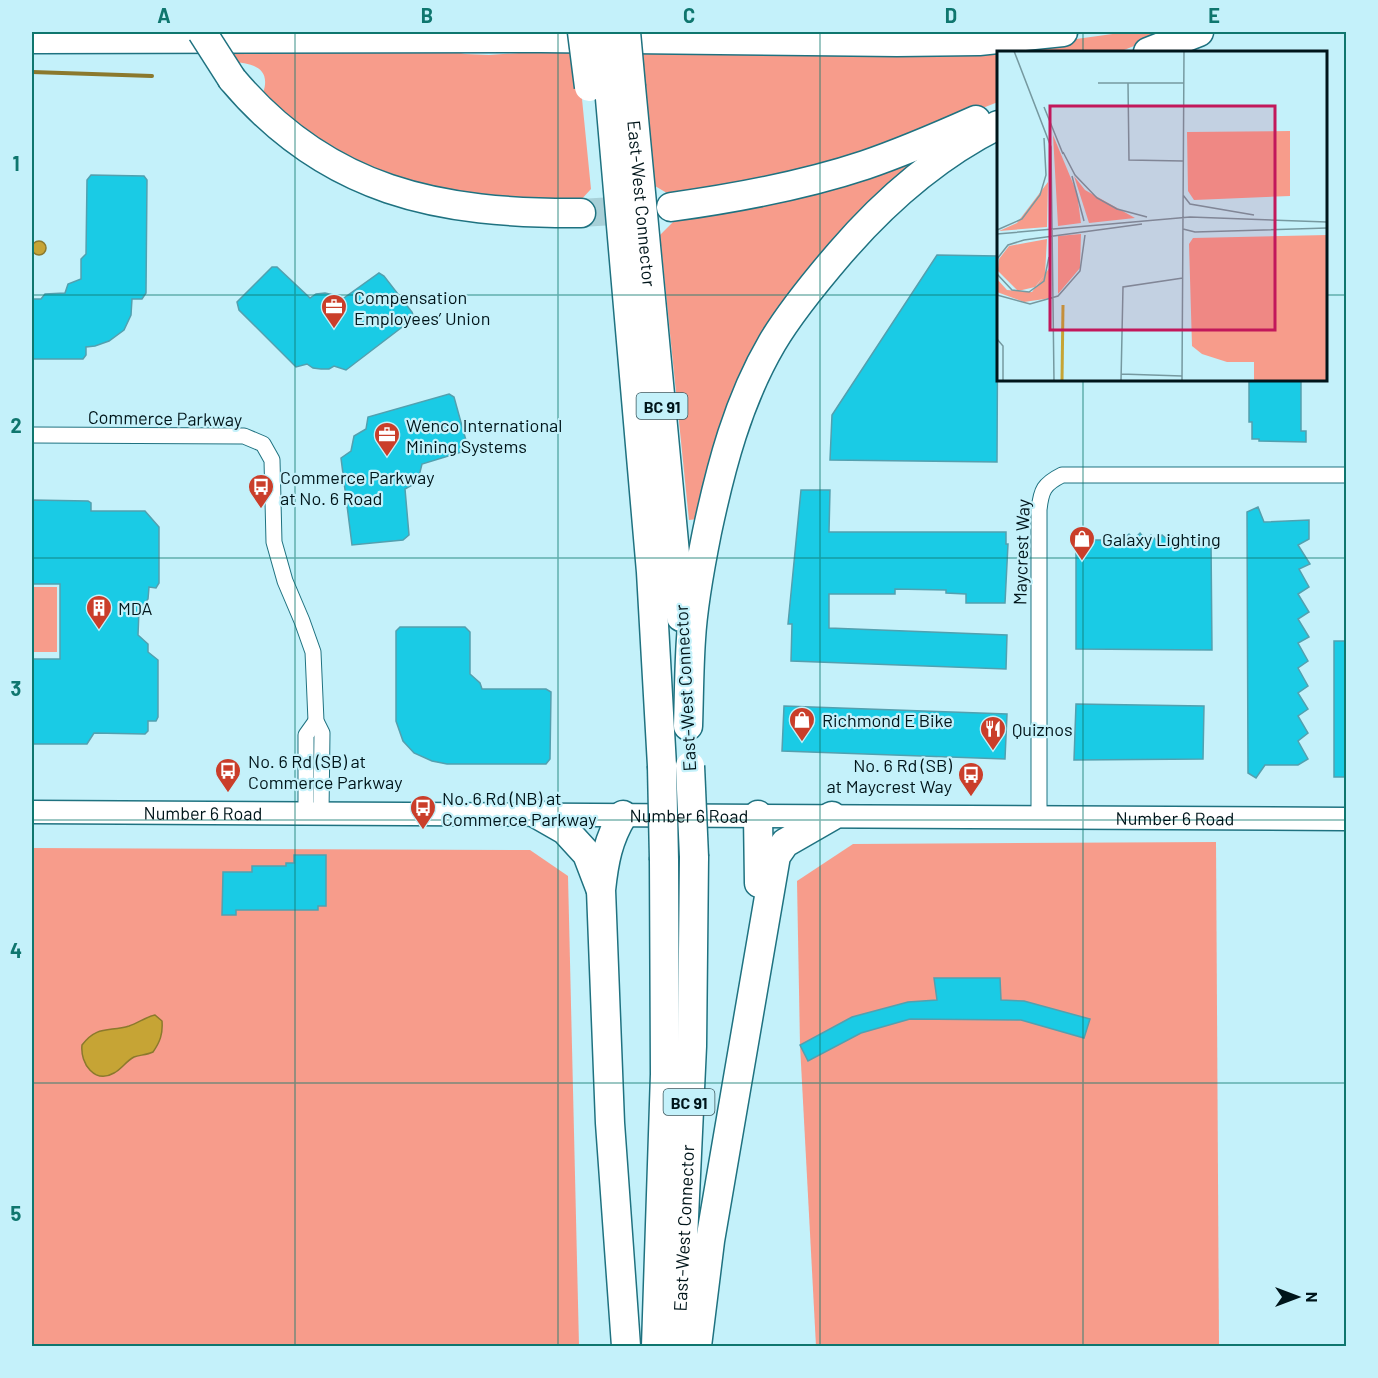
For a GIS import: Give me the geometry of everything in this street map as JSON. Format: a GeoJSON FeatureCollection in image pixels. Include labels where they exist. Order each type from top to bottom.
{"type":"FeatureCollection","features":[{"type":"Feature","properties":{"kind":"highway"},"geometry":{"type":"LineString","coordinates":[[202,32],[232,79],[251,102],[298,143],[330,164],[362,179],[428,201],[535,213],[581,213]]}},
{"type":"Feature","properties":{"kind":"highway"},"geometry":{"type":"LineString","coordinates":[[582,32],[610,87]]}},
{"type":"Feature","properties":{"kind":"highway","name":"East-West Connector"},"geometry":{"type":"LineString","coordinates":[[603,32],[679,580],[688,726],[694,857],[692,1047],[678,1347]]}},
{"type":"Feature","properties":{"kind":"highway","name":"East-West Connector"},"geometry":{"type":"LineString","coordinates":[[626,32],[610,87],[628,448],[651,572],[662,766],[664,1074],[656,1347]]}},
{"type":"Feature","properties":{"kind":"highway"},"geometry":{"type":"LineString","coordinates":[[32,39],[541,38],[897,42],[979,40],[1063,32]]}},
{"type":"Feature","properties":{"kind":"highway"},"geometry":{"type":"LineString","coordinates":[[1151,51],[1199,32]]}},
{"type":"Feature","properties":{"kind":"highway"},"geometry":{"type":"LineString","coordinates":[[671,207],[747,195],[829,175],[865,164],[997,112]]}},
{"type":"Feature","properties":{"kind":"highway"},"geometry":{"type":"LineString","coordinates":[[688,726],[691,638],[701,564],[718,478],[741,408],[772,343],[812,286],[862,227],[911,183],[946,157],[997,126]]}},
{"type":"Feature","properties":{"kind":"highway"},"geometry":{"type":"LineString","coordinates":[[537,814],[566,830],[587,854],[601,890]]}},
{"type":"Feature","properties":{"kind":"highway"},"geometry":{"type":"LineString","coordinates":[[623,815],[613,830],[605,854],[601,890],[610,1123],[626,1347]]}},
{"type":"Feature","properties":{"kind":"highway"},"geometry":{"type":"LineString","coordinates":[[758,815],[760,942]]}},
{"type":"Feature","properties":{"kind":"highway"},"geometry":{"type":"LineString","coordinates":[[697,1347],[710,1241],[776,856],[785,843],[832,816]]}},
{"type":"Feature","properties":{"kind":"main road","name":"Number 6 Road"},"geometry":{"type":"LineString","coordinates":[[32,812],[1347,819]]}},
{"type":"Feature","properties":{"kind":"street","name":"Commerce Parkway"},"geometry":{"type":"LineString","coordinates":[[32,435],[244,436],[263,444],[272,460],[273,542],[313,652],[316,721],[306,735],[314,813]]}},
{"type":"Feature","properties":{"kind":"street","name":"Maycrest Way"},"geometry":{"type":"LineString","coordinates":[[1039,817],[1039,510],[1040,498],[1047,483],[1062,475],[1347,475]]}},
{"type":"Feature","properties":{"kind":"shaded area"},"geometry":{"type":"Polygon","coordinates":[[[1127,32],[1169,32],[1122,51],[997,51],[997,102],[839,164],[672,196],[655,186],[640,49],[1047,43],[1127,32]]]}},
{"type":"Feature","properties":{"kind":"shaded area"},"geometry":{"type":"Polygon","coordinates":[[[221,47],[437,47],[465,54],[489,55],[577,49],[591,189],[579,202],[567,204],[419,187],[314,142],[263,93],[265,77],[262,72],[252,65],[231,62],[221,47]]]}},
{"type":"Feature","properties":{"kind":"shaded area"},"geometry":{"type":"Polygon","coordinates":[[[938,146],[830,246],[697,519],[689,520],[660,235],[674,221],[674,215],[938,146]]]}},
{"type":"Feature","properties":{"kind":"shaded area"},"geometry":{"type":"Polygon","coordinates":[[[36,241],[42,241],[46,248],[42,255],[36,255],[32,251],[32,245],[36,241]]]}},
{"type":"Feature","properties":{"kind":"shaded area"},"geometry":{"type":"Polygon","coordinates":[[[32,587],[57,587],[57,652],[32,652],[32,587]]]}},
{"type":"Feature","properties":{"kind":"shaded area"},"geometry":{"type":"Polygon","coordinates":[[[1216,842],[1219,1346],[816,1346],[800,1045],[797,881],[853,844],[1216,842]]]}},
{"type":"Feature","properties":{"kind":"shaded area"},"geometry":{"type":"Polygon","coordinates":[[[32,848],[530,850],[568,876],[579,1346],[32,1346],[32,848]]]}},
{"type":"Feature","properties":{"kind":"shaded area"},"geometry":{"type":"Polygon","coordinates":[[[155,1015],[162,1021],[162,1030],[153,1052],[134,1057],[107,1076],[95,1074],[86,1065],[82,1045],[93,1034],[129,1026],[155,1015]]]}},
{"type":"Feature","properties":{"kind":"building"},"geometry":{"type":"Polygon","coordinates":[[[91,175],[144,176],[147,180],[146,293],[142,299],[132,299],[131,315],[124,330],[109,341],[86,347],[86,355],[83,359],[32,359],[32,299],[41,299],[45,294],[65,293],[68,284],[81,279],[81,259],[86,254],[87,180],[91,175]]]}},
{"type":"Feature","properties":{"kind":"building"},"geometry":{"type":"Polygon","coordinates":[[[937,255],[997,256],[997,462],[830,460],[832,415],[937,255]]]}},
{"type":"Feature","properties":{"kind":"building"},"geometry":{"type":"Polygon","coordinates":[[[272,267],[277,267],[310,298],[316,294],[325,293],[341,300],[379,273],[384,276],[412,312],[414,318],[346,370],[334,366],[329,369],[313,368],[307,364],[296,367],[239,310],[237,302],[272,267]]]}},
{"type":"Feature","properties":{"kind":"building"},"geometry":{"type":"Polygon","coordinates":[[[1249,381],[1301,381],[1301,431],[1306,431],[1306,442],[1252,439],[1252,422],[1249,422],[1249,381]]]}},
{"type":"Feature","properties":{"kind":"building"},"geometry":{"type":"Polygon","coordinates":[[[449,394],[454,397],[467,444],[465,451],[422,464],[414,484],[405,489],[409,535],[403,540],[352,545],[341,458],[351,451],[354,436],[366,429],[368,417],[449,394]]]}},
{"type":"Feature","properties":{"kind":"building"},"geometry":{"type":"Polygon","coordinates":[[[801,490],[830,490],[829,532],[1006,532],[1006,544],[1008,544],[1005,603],[966,603],[966,594],[946,593],[946,590],[895,589],[895,594],[829,594],[829,628],[1007,635],[1006,669],[791,661],[792,624],[788,624],[801,490]]]}},
{"type":"Feature","properties":{"kind":"building","name":"MDA"},"geometry":{"type":"Polygon","coordinates":[[[32,500],[88,501],[91,503],[91,511],[145,511],[159,527],[159,583],[156,588],[149,587],[148,599],[139,610],[138,635],[148,644],[148,652],[158,660],[158,717],[156,721],[148,721],[148,731],[145,734],[94,733],[87,744],[32,744],[32,659],[60,659],[60,584],[32,584],[32,500]]]}},
{"type":"Feature","properties":{"kind":"building"},"geometry":{"type":"Polygon","coordinates":[[[1258,507],[1264,522],[1309,520],[1309,539],[1298,545],[1310,564],[1299,569],[1309,587],[1298,594],[1309,612],[1298,619],[1309,637],[1298,643],[1308,661],[1298,668],[1308,686],[1298,693],[1308,709],[1298,716],[1308,733],[1298,741],[1308,759],[1298,765],[1265,765],[1256,778],[1248,773],[1247,512],[1258,507]]]}},
{"type":"Feature","properties":{"kind":"building"},"geometry":{"type":"Polygon","coordinates":[[[1140,533],[1146,540],[1151,535],[1156,540],[1162,535],[1168,540],[1173,536],[1178,541],[1184,535],[1189,540],[1211,540],[1212,650],[1076,649],[1076,550],[1087,550],[1087,540],[1123,540],[1129,534],[1134,539],[1140,533]]]}},
{"type":"Feature","properties":{"kind":"building"},"geometry":{"type":"Polygon","coordinates":[[[400,627],[465,627],[470,632],[470,674],[480,683],[482,689],[546,689],[551,692],[550,759],[546,764],[447,764],[432,761],[414,753],[403,741],[396,721],[396,631],[400,627]]]}},
{"type":"Feature","properties":{"kind":"building"},"geometry":{"type":"Polygon","coordinates":[[[1334,641],[1347,641],[1347,777],[1334,777],[1334,641]]]}},
{"type":"Feature","properties":{"kind":"building"},"geometry":{"type":"Polygon","coordinates":[[[1076,704],[1204,706],[1203,759],[1074,760],[1076,704]]]}},
{"type":"Feature","properties":{"kind":"building"},"geometry":{"type":"Polygon","coordinates":[[[784,706],[1007,714],[1005,759],[782,751],[784,706]]]}},
{"type":"Feature","properties":{"kind":"building"},"geometry":{"type":"Polygon","coordinates":[[[294,855],[326,855],[326,906],[318,906],[318,910],[236,910],[236,915],[222,915],[223,872],[252,872],[252,866],[286,866],[286,863],[294,863],[294,855]]]}},
{"type":"Feature","properties":{"kind":"building"},"geometry":{"type":"Polygon","coordinates":[[[934,978],[1000,978],[1001,1000],[1024,1001],[1090,1019],[1084,1038],[1021,1020],[910,1019],[861,1033],[808,1061],[800,1045],[852,1017],[908,1002],[937,1000],[934,978]]]}},
{"type":"Feature","properties":{"kind":"waterway"},"geometry":{"type":"LineString","coordinates":[[32,72],[152,76]]}},
{"type":"Feature","properties":{"kind":"tunnel"},"geometry":{"type":"LineString","coordinates":[[581,213],[644,209]]}},
{"type":"Feature","properties":{"kind":"place","name":"Compensation Employees’ Union"},"geometry":{"type":"Point","coordinates":[334,330]}},
{"type":"Feature","properties":{"kind":"place","name":"Wenco International Mining Systems"},"geometry":{"type":"Point","coordinates":[387,458]}},
{"type":"Feature","properties":{"kind":"place","name":"Commerce Parkway at No. 6 Road"},"geometry":{"type":"Point","coordinates":[261,510]}},
{"type":"Feature","properties":{"kind":"place","name":"Galaxy Lighting"},"geometry":{"type":"Point","coordinates":[1082,562]}},
{"type":"Feature","properties":{"kind":"place","name":"MDA"},"geometry":{"type":"Point","coordinates":[99,631]}},
{"type":"Feature","properties":{"kind":"place","name":"Richmond E Bike"},"geometry":{"type":"Point","coordinates":[802,743]}},
{"type":"Feature","properties":{"kind":"place","name":"Quiznos"},"geometry":{"type":"Point","coordinates":[993,752]}},
{"type":"Feature","properties":{"kind":"place","name":"No. 6 Rd (SB) at Commerce Parkway"},"geometry":{"type":"Point","coordinates":[228,794]}},
{"type":"Feature","properties":{"kind":"place","name":"No. 6 Rd (SB) at Maycrest Way"},"geometry":{"type":"Point","coordinates":[971,798]}},
{"type":"Feature","properties":{"kind":"place","name":"No. 6 Rd (NB) at Commerce Parkway"},"geometry":{"type":"Point","coordinates":[423,831]}}]}
